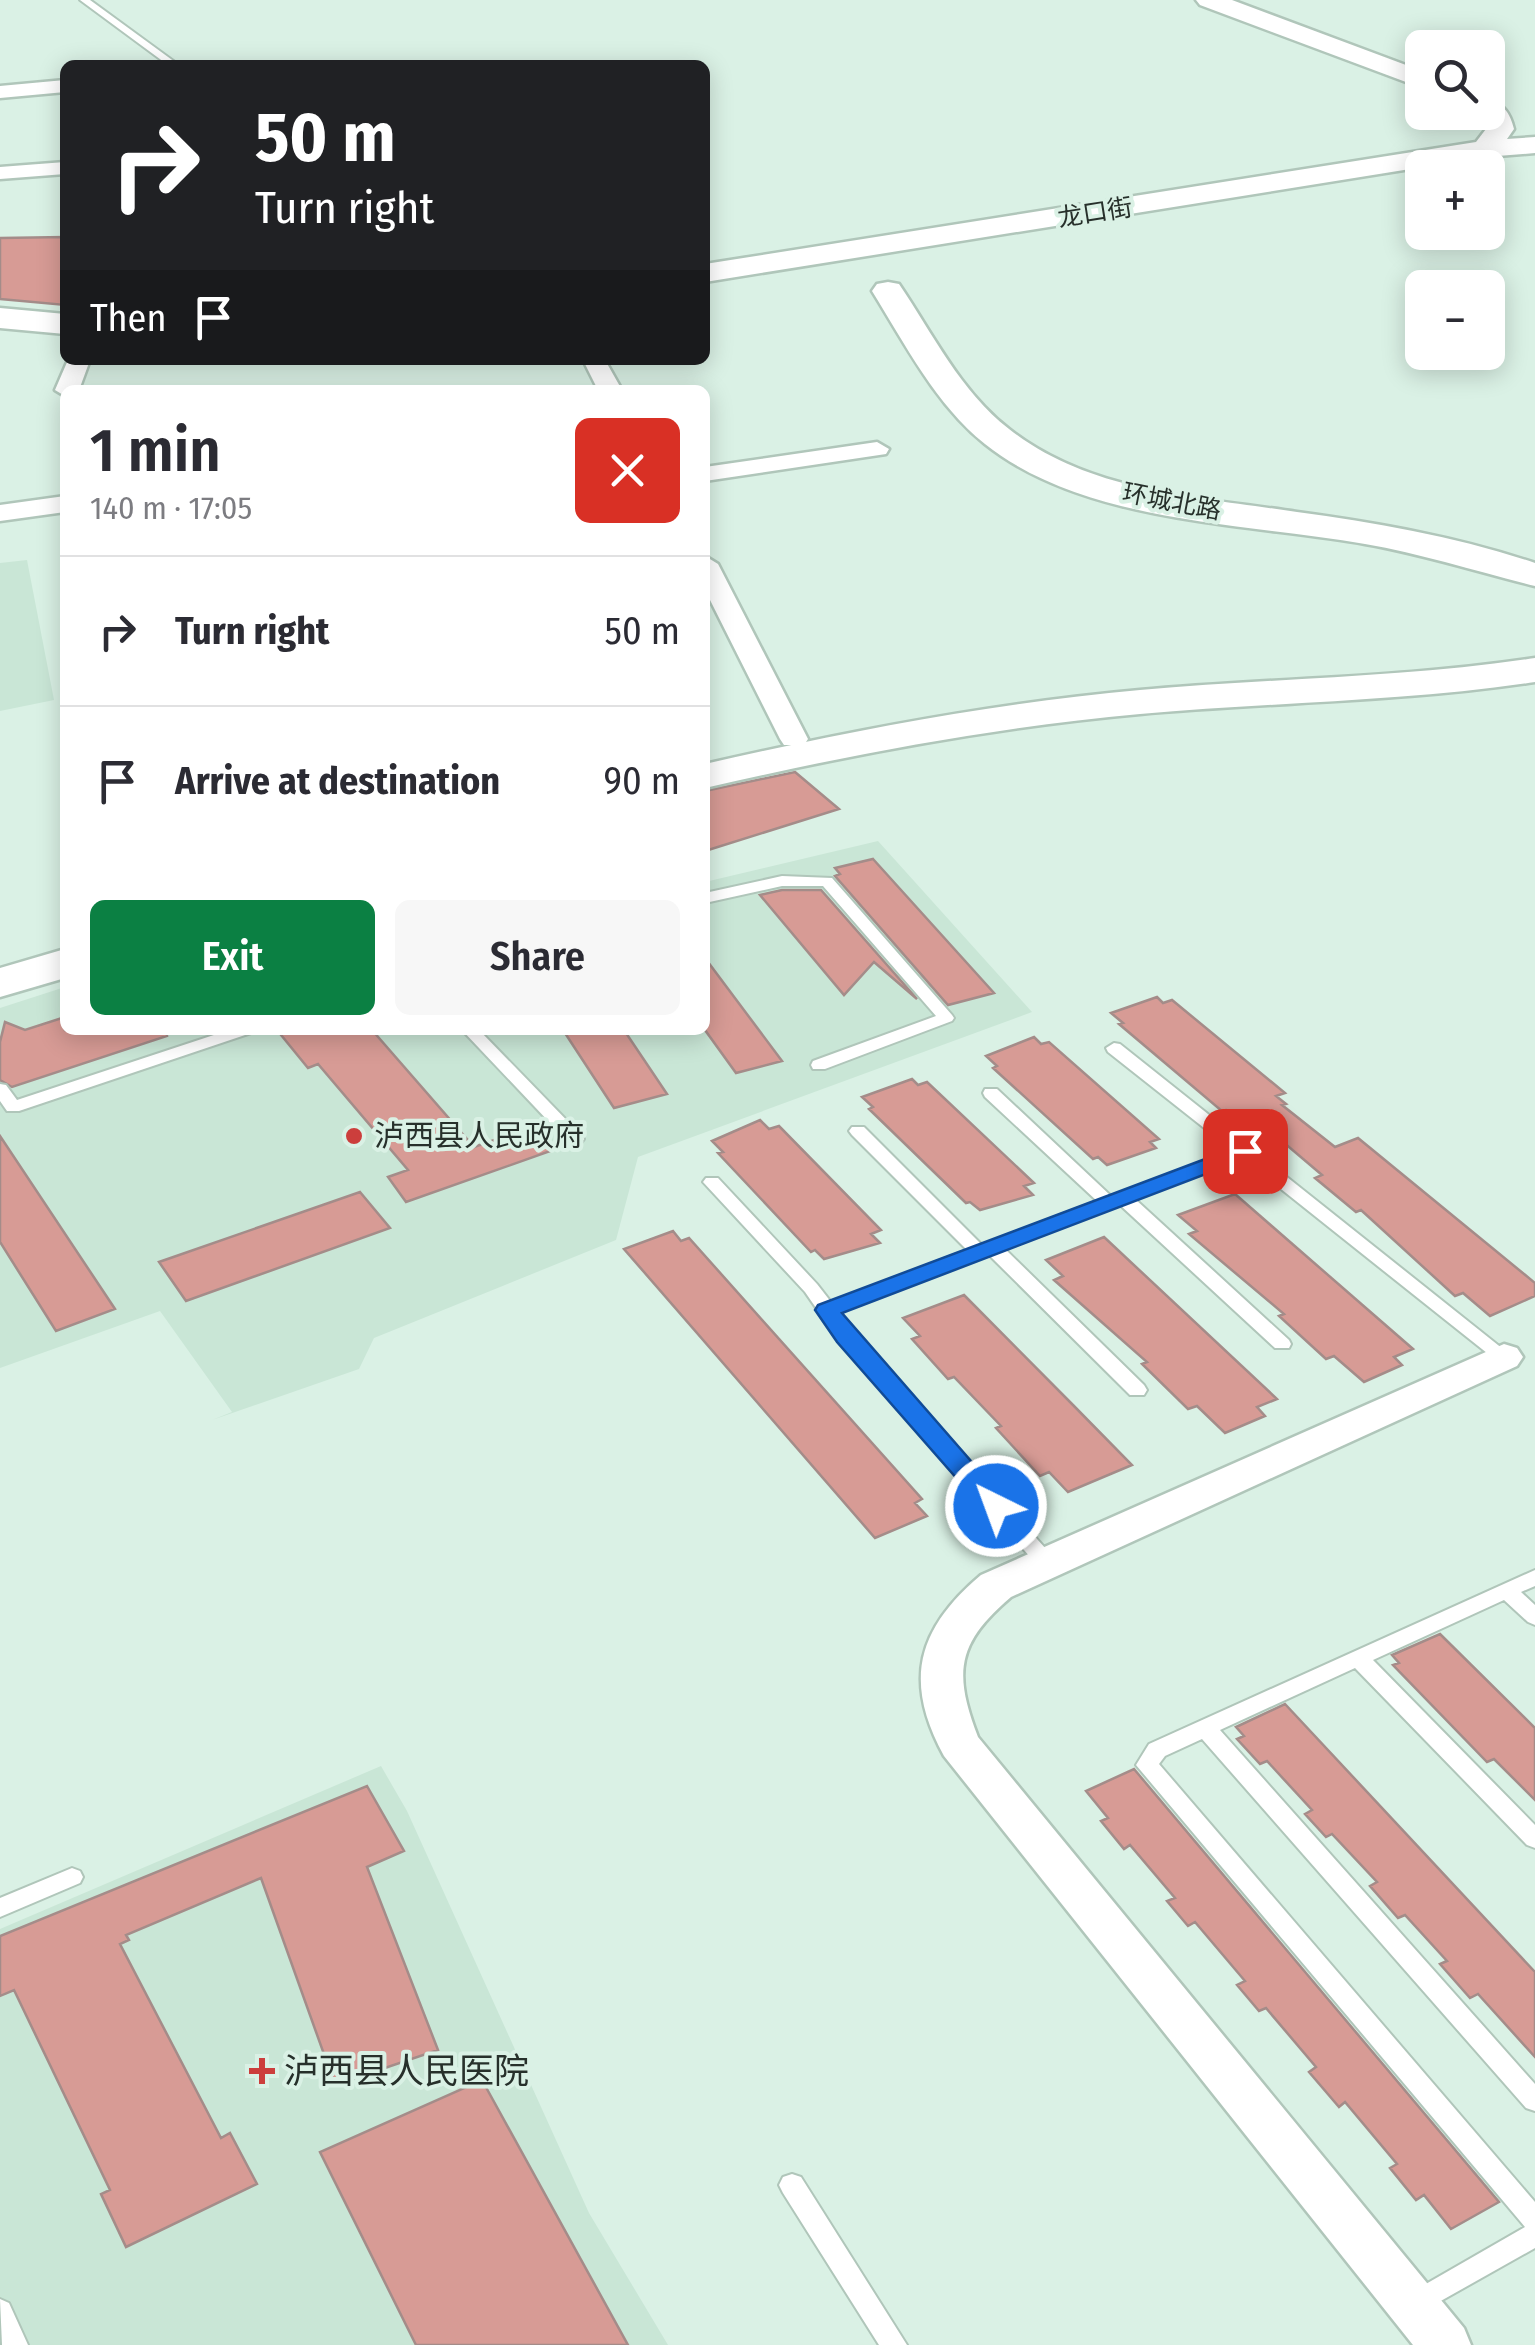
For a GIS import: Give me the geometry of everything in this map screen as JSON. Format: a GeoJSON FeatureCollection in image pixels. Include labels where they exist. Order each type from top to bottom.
{"type":"FeatureCollection","features":[{"type":"Feature","properties":{"kind":"main road"},"geometry":{"type":"LineString","coordinates":[[1209,0],[1405,71]]}},
{"type":"Feature","properties":{"kind":"main road"},"geometry":{"type":"LineString","coordinates":[[1225,0],[1405,70]]}},
{"type":"Feature","properties":{"kind":"main road"},"geometry":{"type":"LineString","coordinates":[[1505,104],[1531,112]]}},
{"type":"Feature","properties":{"kind":"main road"},"geometry":{"type":"LineString","coordinates":[[1486,149],[1499,130]]}},
{"type":"Feature","properties":{"kind":"main road","name":"龙口街"},"geometry":{"type":"LineString","coordinates":[[710,273],[1486,149],[1535,145]]}},
{"type":"Feature","properties":{"kind":"main road"},"geometry":{"type":"LineString","coordinates":[[763,264],[867,284],[983,230]]}},
{"type":"Feature","properties":{"kind":"main road","name":"环城北路"},"geometry":{"type":"LineString","coordinates":[[867,284],[984,426],[1008,446],[1053,470],[1161,502],[1410,540],[1535,574]]}},
{"type":"Feature","properties":{"kind":"main road"},"geometry":{"type":"LineString","coordinates":[[0,318],[60,324]]}},
{"type":"Feature","properties":{"kind":"main road"},"geometry":{"type":"LineString","coordinates":[[710,757],[794,739],[1081,692],[1189,683],[1343,678],[1535,653]]}},
{"type":"Feature","properties":{"kind":"main road"},"geometry":{"type":"LineString","coordinates":[[710,775],[902,736],[1091,707],[1196,698],[1352,693],[1535,670]]}},
{"type":"Feature","properties":{"kind":"main road"},"geometry":{"type":"LineString","coordinates":[[0,962],[60,944]]}},
{"type":"Feature","properties":{"kind":"main road"},"geometry":{"type":"LineString","coordinates":[[0,983],[60,965]]}},
{"type":"Feature","properties":{"kind":"street"},"geometry":{"type":"LineString","coordinates":[[0,92],[60,86]]}},
{"type":"Feature","properties":{"kind":"street"},"geometry":{"type":"LineString","coordinates":[[0,173],[60,168]]}},
{"type":"Feature","properties":{"kind":"street"},"geometry":{"type":"LineString","coordinates":[[710,473],[878,449]]}},
{"type":"Feature","properties":{"kind":"street"},"geometry":{"type":"LineString","coordinates":[[0,513],[60,505]]}},
{"type":"Feature","properties":{"kind":"street"},"geometry":{"type":"LineString","coordinates":[[710,574],[794,739]]}},
{"type":"Feature","properties":{"kind":"street"},"geometry":{"type":"LineString","coordinates":[[1445,2345],[959,1744],[940,1690],[942,1662],[951,1636],[970,1609],[996,1586],[1504,1357]]}},
{"type":"Feature","properties":{"kind":"lane"},"geometry":{"type":"LineString","coordinates":[[84,0],[167,60]]}},
{"type":"Feature","properties":{"kind":"lane"},"geometry":{"type":"LineString","coordinates":[[710,897],[782,881],[828,881],[946,1018],[819,1065]]}},
{"type":"Feature","properties":{"kind":"lane"},"geometry":{"type":"LineString","coordinates":[[0,1089],[13,1107],[230,1035]]}},
{"type":"Feature","properties":{"kind":"lane"},"geometry":{"type":"LineString","coordinates":[[475,1035],[575,1139]]}},
{"type":"Feature","properties":{"kind":"lane"},"geometry":{"type":"LineString","coordinates":[[1114,1048],[1504,1357]]}},
{"type":"Feature","properties":{"kind":"lane"},"geometry":{"type":"LineString","coordinates":[[991,1093],[1282,1344]]}},
{"type":"Feature","properties":{"kind":"lane"},"geometry":{"type":"LineString","coordinates":[[858,1132],[1136,1390]]}},
{"type":"Feature","properties":{"kind":"lane"},"geometry":{"type":"LineString","coordinates":[[827,1310],[1245,1151]]}},
{"type":"Feature","properties":{"kind":"lane"},"geometry":{"type":"LineString","coordinates":[[712,1182],[812,1288],[846,1337],[1046,1563]]}},
{"type":"Feature","properties":{"kind":"lane"},"geometry":{"type":"LineString","coordinates":[[1535,1576],[1157,1750],[1147,1766],[1535,2220]]}},
{"type":"Feature","properties":{"kind":"lane"},"geometry":{"type":"LineString","coordinates":[[1506,1590],[1535,1617]]}},
{"type":"Feature","properties":{"kind":"lane"},"geometry":{"type":"LineString","coordinates":[[1358,1658],[1535,1839]]}},
{"type":"Feature","properties":{"kind":"lane"},"geometry":{"type":"LineString","coordinates":[[1205,1728],[1535,2100]]}},
{"type":"Feature","properties":{"kind":"lane"},"geometry":{"type":"LineString","coordinates":[[0,1908],[72,1877]]}},
{"type":"Feature","properties":{"kind":"lane"},"geometry":{"type":"LineString","coordinates":[[792,2185],[894,2345]]}},
{"type":"Feature","properties":{"kind":"lane"},"geometry":{"type":"LineString","coordinates":[[1413,2305],[1535,2235]]}},
{"type":"Feature","properties":{"kind":"lane"},"geometry":{"type":"LineString","coordinates":[[0,2311],[15,2345]]}},
{"type":"Feature","properties":{"kind":"shaded area"},"geometry":{"type":"Polygon","coordinates":[[[27,560],[54,700],[0,711],[0,563],[27,560]]]}},
{"type":"Feature","properties":{"kind":"shaded area","name":"泸西县人民政府"},"geometry":{"type":"Polygon","coordinates":[[[878,841],[1032,1012],[638,1157],[616,1240],[374,1338],[359,1369],[212,1420],[232,1412],[160,1311],[0,1368],[0,1008],[60,989],[60,1035],[710,1035],[710,881],[878,841]]]}},
{"type":"Feature","properties":{"kind":"shaded area","name":"泸西县人民医院"},"geometry":{"type":"Polygon","coordinates":[[[381,1766],[407,1811],[589,2213],[668,2345],[0,2345],[0,1929],[381,1766]]]}},
{"type":"Feature","properties":{"kind":"building"},"geometry":{"type":"Polygon","coordinates":[[[60,237],[60,305],[0,299],[0,238],[60,237]]]}},
{"type":"Feature","properties":{"kind":"building"},"geometry":{"type":"Polygon","coordinates":[[[795,772],[839,809],[710,849],[710,790],[795,772]]]}},
{"type":"Feature","properties":{"kind":"building"},"geometry":{"type":"Polygon","coordinates":[[[873,859],[994,993],[948,1005],[835,876],[840,874],[835,868],[873,859]]]}},
{"type":"Feature","properties":{"kind":"building"},"geometry":{"type":"Polygon","coordinates":[[[782,890],[821,890],[917,999],[874,962],[844,995],[760,895],[782,890]]]}},
{"type":"Feature","properties":{"kind":"building"},"geometry":{"type":"Polygon","coordinates":[[[710,965],[782,1061],[736,1073],[709,1035],[710,965]]]}},
{"type":"Feature","properties":{"kind":"building"},"geometry":{"type":"Polygon","coordinates":[[[1157,997],[1163,1003],[1172,1000],[1285,1093],[1276,1096],[1286,1104],[1282,1105],[1335,1147],[1358,1138],[1535,1283],[1535,1296],[1490,1316],[1463,1293],[1455,1296],[1361,1210],[1356,1212],[1315,1178],[1322,1175],[1249,1113],[1236,1118],[1226,1110],[1223,1112],[1111,1013],[1157,997]]]}},
{"type":"Feature","properties":{"kind":"building"},"geometry":{"type":"Polygon","coordinates":[[[60,1019],[60,1035],[167,1036],[12,1087],[0,1080],[0,1042],[5,1022],[25,1030],[60,1019]]]}},
{"type":"Feature","properties":{"kind":"building"},"geometry":{"type":"Polygon","coordinates":[[[281,1035],[376,1035],[474,1147],[535,1126],[556,1149],[406,1202],[388,1177],[408,1170],[318,1064],[308,1068],[281,1035]]]}},
{"type":"Feature","properties":{"kind":"building"},"geometry":{"type":"Polygon","coordinates":[[[566,1035],[627,1035],[667,1094],[614,1108],[566,1035]]]}},
{"type":"Feature","properties":{"kind":"building"},"geometry":{"type":"Polygon","coordinates":[[[1034,1037],[1041,1044],[1049,1042],[1159,1139],[1150,1142],[1156,1148],[1107,1165],[1098,1157],[1093,1159],[993,1068],[997,1066],[986,1056],[1034,1037]]]}},
{"type":"Feature","properties":{"kind":"building"},"geometry":{"type":"Polygon","coordinates":[[[912,1079],[918,1085],[927,1082],[1034,1183],[1024,1186],[1033,1195],[980,1210],[966,1203],[869,1109],[873,1107],[862,1097],[912,1079]]]}},
{"type":"Feature","properties":{"kind":"building"},"geometry":{"type":"Polygon","coordinates":[[[760,1120],[769,1129],[779,1126],[881,1230],[871,1234],[880,1243],[824,1259],[815,1250],[811,1252],[718,1153],[723,1152],[712,1141],[760,1120]]]}},
{"type":"Feature","properties":{"kind":"building"},"geometry":{"type":"Polygon","coordinates":[[[0,1136],[115,1309],[56,1331],[0,1242],[0,1136]]]}},
{"type":"Feature","properties":{"kind":"building"},"geometry":{"type":"Polygon","coordinates":[[[360,1192],[390,1228],[186,1301],[159,1262],[360,1192]]]}},
{"type":"Feature","properties":{"kind":"building"},"geometry":{"type":"Polygon","coordinates":[[[1235,1194],[1413,1349],[1394,1357],[1402,1365],[1364,1382],[1334,1356],[1326,1359],[1279,1316],[1284,1314],[1189,1234],[1197,1231],[1178,1215],[1235,1194]]]}},
{"type":"Feature","properties":{"kind":"building"},"geometry":{"type":"Polygon","coordinates":[[[673,1231],[681,1241],[689,1238],[922,1499],[915,1503],[927,1516],[875,1538],[624,1249],[673,1231]]]}},
{"type":"Feature","properties":{"kind":"building"},"geometry":{"type":"Polygon","coordinates":[[[1104,1237],[1277,1399],[1257,1407],[1265,1416],[1225,1433],[1197,1406],[1188,1409],[1142,1364],[1147,1362],[1054,1280],[1063,1276],[1046,1260],[1104,1237]]]}},
{"type":"Feature","properties":{"kind":"building"},"geometry":{"type":"Polygon","coordinates":[[[964,1295],[1132,1465],[1068,1492],[1049,1472],[1040,1476],[996,1428],[1001,1426],[954,1377],[948,1379],[912,1339],[920,1336],[903,1318],[964,1295]]]}},
{"type":"Feature","properties":{"kind":"building"},"geometry":{"type":"Polygon","coordinates":[[[1440,1634],[1535,1728],[1535,1800],[1494,1759],[1487,1762],[1393,1665],[1399,1663],[1392,1655],[1440,1634]]]}},
{"type":"Feature","properties":{"kind":"building"},"geometry":{"type":"Polygon","coordinates":[[[1285,1704],[1535,1972],[1535,2057],[1478,1994],[1470,1998],[1440,1964],[1447,1961],[1405,1915],[1398,1918],[1370,1886],[1377,1882],[1332,1834],[1326,1837],[1305,1814],[1312,1810],[1267,1761],[1260,1764],[1237,1739],[1244,1736],[1236,1727],[1285,1704]]]}},
{"type":"Feature","properties":{"kind":"building"},"geometry":{"type":"Polygon","coordinates":[[[1134,1769],[1499,2202],[1451,2229],[1424,2195],[1416,2200],[1390,2168],[1397,2164],[1345,2102],[1339,2107],[1309,2072],[1316,2067],[1266,2008],[1259,2011],[1237,1985],[1245,1981],[1195,1922],[1188,1926],[1167,1901],[1175,1898],[1130,1845],[1124,1849],[1101,1821],[1108,1818],[1086,1791],[1134,1769]]]}},
{"type":"Feature","properties":{"kind":"building"},"geometry":{"type":"Polygon","coordinates":[[[367,1786],[404,1851],[367,1867],[438,2050],[335,2085],[261,1878],[126,1935],[129,1940],[120,1944],[221,2138],[230,2133],[257,2184],[126,2247],[101,2194],[110,2190],[14,1990],[0,1996],[0,1936],[367,1786]]]}},
{"type":"Feature","properties":{"kind":"building"},"geometry":{"type":"Polygon","coordinates":[[[482,2080],[628,2345],[416,2345],[320,2152],[482,2080]]]}},
{"type":"Feature","properties":{"kind":"place","name":"泸西县人民政府"},"geometry":{"type":"Point","coordinates":[354,1136]}},
{"type":"Feature","properties":{"kind":"place","name":"泸西县人民医院"},"geometry":{"type":"Point","coordinates":[262,2071]}},
{"type":"Feature","properties":{"kind":"route"},"geometry":{"type":"LineString","coordinates":[[996,1506],[846,1337],[827,1310],[1245,1151]]}}]}
